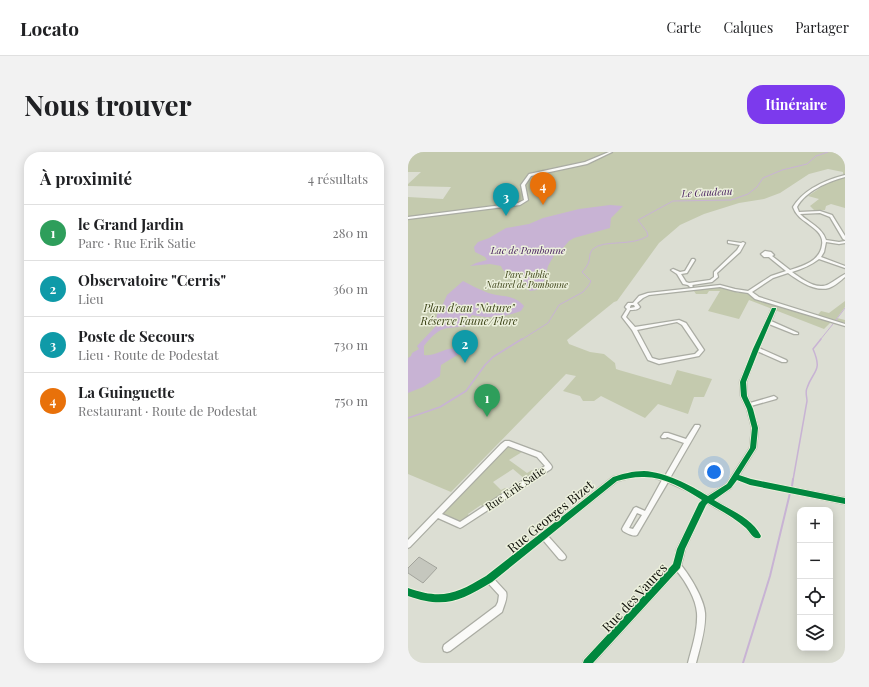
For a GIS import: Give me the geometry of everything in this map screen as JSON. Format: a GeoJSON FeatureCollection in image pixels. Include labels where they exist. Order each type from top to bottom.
{"type":"FeatureCollection","features":[{"type":"Feature","properties":{"kind":"street"},"geometry":{"type":"LineString","coordinates":[[408,218],[519,204],[526,200],[523,185],[530,176],[586,163],[611,152]]}},
{"type":"Feature","properties":{"kind":"street"},"geometry":{"type":"LineString","coordinates":[[749,292],[767,280],[810,264],[818,257],[824,249],[824,241],[821,234],[797,213],[795,207],[799,200],[821,185],[845,176]]}},
{"type":"Feature","properties":{"kind":"street"},"geometry":{"type":"LineString","coordinates":[[797,213],[820,212],[832,216],[845,241],[840,243],[824,241]]}},
{"type":"Feature","properties":{"kind":"street"},"geometry":{"type":"LineString","coordinates":[[634,329],[677,321],[684,324],[702,350],[697,355],[659,362],[650,358],[634,329],[624,317],[629,309],[634,310],[638,308],[637,305],[634,304],[641,297],[648,294],[711,281],[716,277],[715,273],[739,251],[743,244],[729,242]]}},
{"type":"Feature","properties":{"kind":"street"},"geometry":{"type":"LineString","coordinates":[[771,257],[806,283],[820,287],[831,285],[845,275]]}},
{"type":"Feature","properties":{"kind":"street"},"geometry":{"type":"LineString","coordinates":[[818,257],[845,267]]}},
{"type":"Feature","properties":{"kind":"street"},"geometry":{"type":"LineString","coordinates":[[679,274],[686,272],[693,260]]}},
{"type":"Feature","properties":{"kind":"street"},"geometry":{"type":"LineString","coordinates":[[673,270],[679,274],[684,283],[691,286],[714,285],[749,292],[757,298],[772,304],[845,325]]}},
{"type":"Feature","properties":{"kind":"street","name":"Rue des Vaures"},"geometry":{"type":"LineString","coordinates":[[588,663],[677,566],[681,549],[703,504],[729,486],[753,448],[755,436],[749,405],[744,396],[743,382],[774,309]]}},
{"type":"Feature","properties":{"kind":"street"},"geometry":{"type":"LineString","coordinates":[[768,322],[796,333]]}},
{"type":"Feature","properties":{"kind":"street"},"geometry":{"type":"LineString","coordinates":[[756,349],[784,361]]}},
{"type":"Feature","properties":{"kind":"street"},"geometry":{"type":"LineString","coordinates":[[749,405],[774,398]]}},
{"type":"Feature","properties":{"kind":"street"},"geometry":{"type":"LineString","coordinates":[[646,514],[697,426]]}},
{"type":"Feature","properties":{"kind":"street"},"geometry":{"type":"LineString","coordinates":[[664,437],[666,434],[687,442]]}},
{"type":"Feature","properties":{"kind":"street","name":"Rue Erik Satie"},"geometry":{"type":"LineString","coordinates":[[408,545],[437,514],[503,446],[508,443],[539,456],[549,466],[460,525],[437,514]]}},
{"type":"Feature","properties":{"kind":"street","name":"Rue Georges Bizet"},"geometry":{"type":"LineString","coordinates":[[408,592],[436,600],[456,597],[489,579],[615,478],[638,474],[652,475],[706,496],[752,528],[758,536]]}},
{"type":"Feature","properties":{"kind":"street"},"geometry":{"type":"LineString","coordinates":[[736,477],[750,482],[845,501]]}},
{"type":"Feature","properties":{"kind":"street"},"geometry":{"type":"LineString","coordinates":[[543,536],[562,557]]}},
{"type":"Feature","properties":{"kind":"street"},"geometry":{"type":"LineString","coordinates":[[677,566],[684,574],[701,612],[698,640],[692,663]]}},
{"type":"Feature","properties":{"kind":"street"},"geometry":{"type":"LineString","coordinates":[[447,648],[499,609],[503,594],[489,579]]}},
{"type":"Feature","properties":{"kind":"green space","name":"Parc Public Naturel de Pombonne"},"geometry":{"type":"Polygon","coordinates":[[[408,152],[845,152],[845,174],[843,174],[843,172],[828,169],[809,174],[780,193],[764,199],[739,203],[704,214],[680,225],[659,243],[617,301],[567,340],[569,344],[590,352],[604,354],[615,363],[616,369],[671,385],[677,370],[712,379],[704,397],[694,397],[688,414],[658,404],[645,418],[601,396],[594,401],[583,401],[580,396],[563,391],[576,376],[566,374],[451,492],[408,474],[408,197],[443,199],[451,187],[408,186],[408,184],[421,172],[408,172],[408,152]]]}},
{"type":"Feature","properties":{"kind":"green space"},"geometry":{"type":"Polygon","coordinates":[[[845,177],[845,208],[831,204],[826,206],[825,210],[814,210],[810,206],[819,199],[808,196],[826,184],[845,177]]]}},
{"type":"Feature","properties":{"kind":"green space"},"geometry":{"type":"Polygon","coordinates":[[[721,287],[739,293],[748,293],[774,306],[831,322],[824,329],[749,300],[739,319],[708,311],[720,291],[709,291],[707,294],[696,294],[694,291],[680,292],[721,287]]]}},
{"type":"Feature","properties":{"kind":"green space"},"geometry":{"type":"Polygon","coordinates":[[[845,301],[845,307],[837,318],[845,320],[845,323],[817,316],[821,311],[829,313],[845,301]]]}},
{"type":"Feature","properties":{"kind":"green space"},"geometry":{"type":"Polygon","coordinates":[[[506,446],[510,446],[522,452],[509,460],[527,473],[532,470],[536,473],[526,480],[513,469],[493,482],[501,490],[505,488],[509,491],[484,508],[481,505],[468,514],[470,517],[460,523],[441,513],[506,446]]]}},
{"type":"Feature","properties":{"kind":"water","name":"Lac de Pombonne"},"geometry":{"type":"Polygon","coordinates":[[[610,205],[623,206],[611,218],[610,228],[574,238],[562,249],[556,252],[548,266],[544,282],[537,290],[530,291],[521,283],[522,279],[507,273],[501,266],[490,264],[470,266],[487,260],[485,257],[475,252],[474,247],[478,242],[489,238],[506,228],[529,224],[543,218],[579,209],[610,205]]]}},
{"type":"Feature","properties":{"kind":"water"},"geometry":{"type":"Polygon","coordinates":[[[463,281],[491,294],[511,297],[524,306],[521,311],[509,315],[485,317],[472,315],[468,321],[472,323],[469,326],[443,329],[435,334],[424,346],[424,355],[433,354],[446,349],[460,350],[459,354],[441,365],[440,376],[423,387],[408,393],[408,358],[412,353],[419,349],[417,346],[437,325],[436,320],[438,310],[443,304],[447,295],[463,281]]]}},
{"type":"Feature","properties":{"kind":"building"},"geometry":{"type":"Polygon","coordinates":[[[419,557],[437,568],[423,583],[408,573],[408,568],[419,557]]]}},
{"type":"Feature","properties":{"kind":"waterway","name":"Le Caudeau"},"geometry":{"type":"LineString","coordinates":[[521,340],[548,323],[559,305],[583,292],[589,285],[591,281],[582,272],[588,264],[590,254],[593,249],[604,244],[634,241],[648,236],[647,232],[638,220],[673,201],[731,200],[748,194],[757,187],[763,178],[782,170],[807,164],[816,156],[828,152]]}},
{"type":"Feature","properties":{"kind":"waterway"},"geometry":{"type":"LineString","coordinates":[[836,320],[845,308]]}},
{"type":"Feature","properties":{"kind":"waterway"},"geometry":{"type":"LineString","coordinates":[[820,340],[833,324]]}},
{"type":"Feature","properties":{"kind":"waterway","name":"Le Caudeau"},"geometry":{"type":"LineString","coordinates":[[408,418],[440,407],[466,391],[485,365],[493,357],[522,339]]}},
{"type":"Feature","properties":{"kind":"waterway"},"geometry":{"type":"LineString","coordinates":[[793,480],[807,401],[806,390],[817,367],[813,349],[821,339]]}},
{"type":"Feature","properties":{"kind":"waterway"},"geometry":{"type":"LineString","coordinates":[[792,486],[793,479]]}},
{"type":"Feature","properties":{"kind":"waterway"},"geometry":{"type":"LineString","coordinates":[[743,663],[770,576],[790,493]]}},
{"type":"Feature","properties":{"kind":"cycle path"},"geometry":{"type":"LineString","coordinates":[[587,663],[677,566],[681,549],[703,503],[729,486],[753,448],[755,428],[750,409],[744,396],[743,382],[774,309]]}},
{"type":"Feature","properties":{"kind":"cycle path"},"geometry":{"type":"LineString","coordinates":[[408,592],[420,596],[441,599],[450,598],[468,591],[489,579],[615,479],[633,475],[652,475],[672,481],[709,500],[743,522],[751,528],[757,536]]}},
{"type":"Feature","properties":{"kind":"cycle path"},"geometry":{"type":"LineString","coordinates":[[737,477],[750,482],[845,501]]}},
{"type":"Feature","properties":{"kind":"place","name":"La Guinguette"},"geometry":{"type":"Point","coordinates":[543,205]}},
{"type":"Feature","properties":{"kind":"place","name":"Poste de Secours"},"geometry":{"type":"Point","coordinates":[506,216]}},
{"type":"Feature","properties":{"kind":"place","name":"Observatoire \"Cerris\""},"geometry":{"type":"Point","coordinates":[465,363]}},
{"type":"Feature","properties":{"kind":"place","name":"le Grand Jardin"},"geometry":{"type":"Point","coordinates":[487,417]}},
{"type":"Feature","properties":{"kind":"park label","name":"Plan d'eau \"Nature\" Réserve Faune/Flore"},"geometry":{"type":"Point","coordinates":[469,313]}}]}
